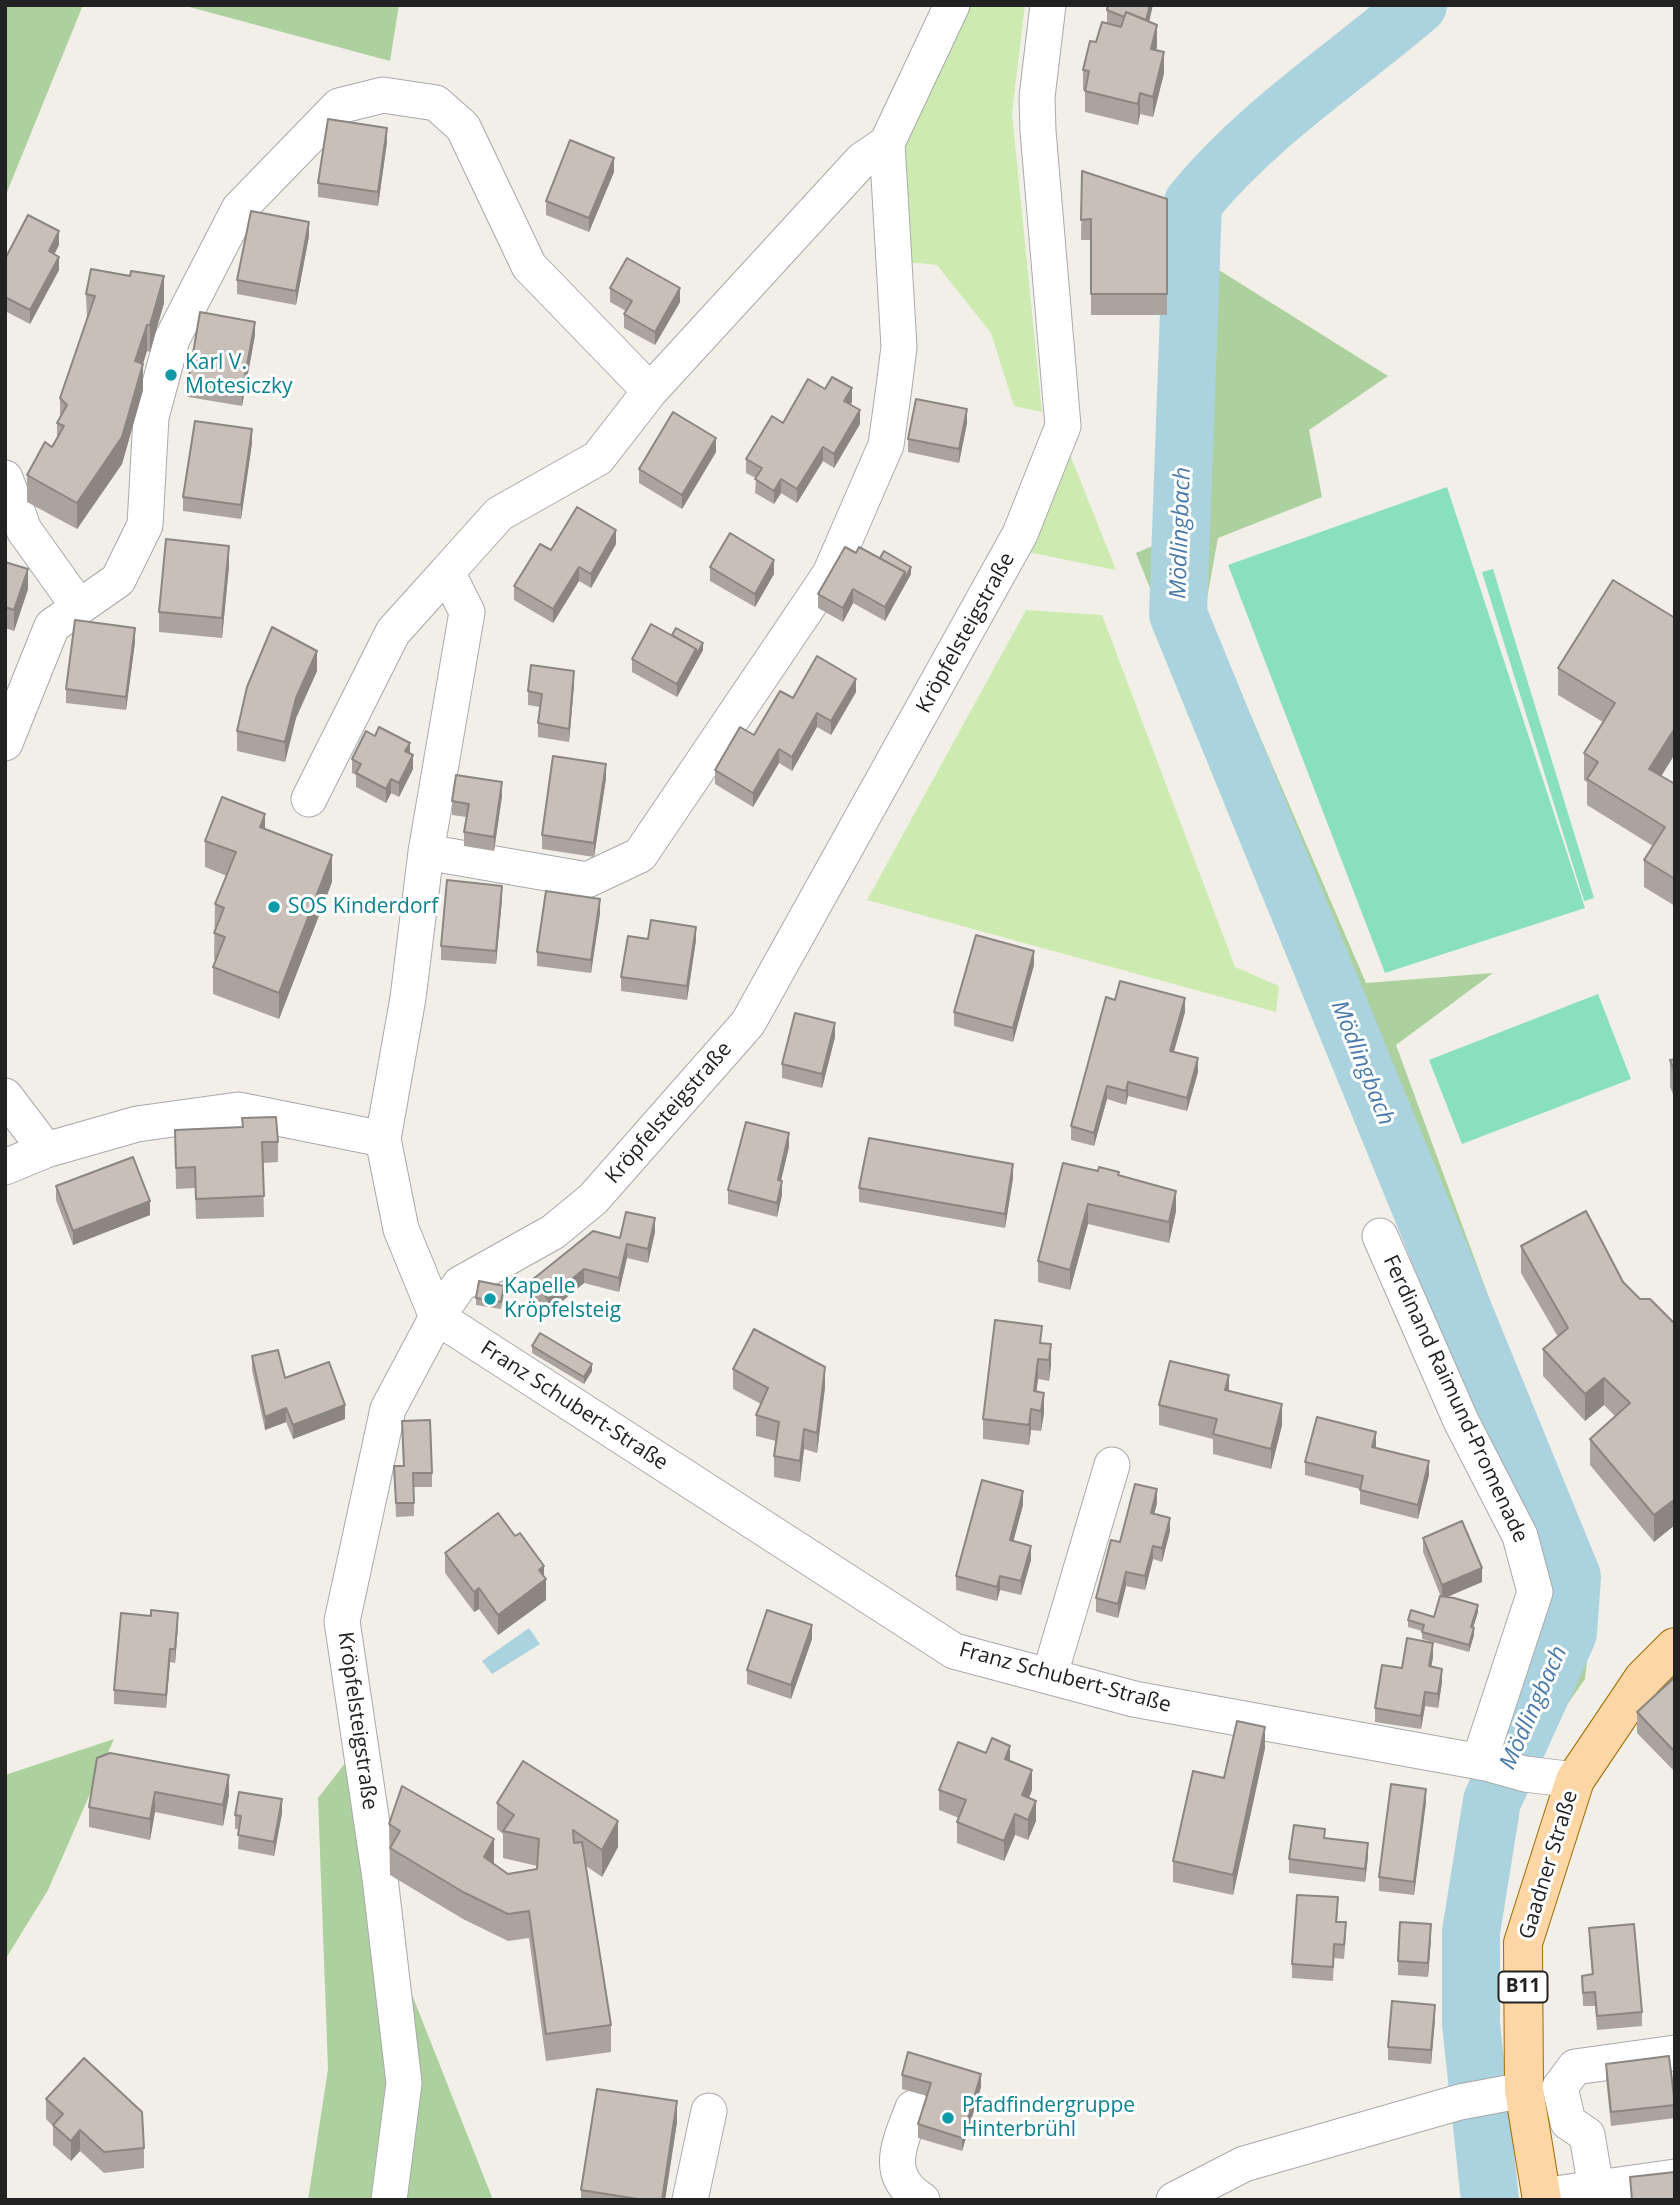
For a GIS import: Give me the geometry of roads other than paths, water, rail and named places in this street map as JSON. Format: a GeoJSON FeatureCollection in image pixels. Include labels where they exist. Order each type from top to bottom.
{"type":"FeatureCollection","features":[{"type":"Feature","properties":{"kind":"main road","name":"Gaadner Straße"},"geometry":{"type":"LineString","coordinates":[[1542,2198],[1491,2096],[1523,1943],[1575,1780],[1643,1679],[1675,1647]]}},
{"type":"Feature","properties":{"kind":"street"},"geometry":{"type":"LineString","coordinates":[[426,852],[587,880],[640,855],[830,574],[886,445],[894,387],[899,347],[887,143],[952,5]]}},
{"type":"Feature","properties":{"kind":"street","name":"Kröpfelsteigstraße"},"geometry":{"type":"LineString","coordinates":[[389,2200],[404,2082],[380,1878],[342,1621],[388,1409],[437,1317],[460,1284],[553,1232],[593,1199],[748,1023],[1020,534],[1063,426],[1038,131],[1037,97],[1048,5]]}},
{"type":"Feature","properties":{"kind":"street"},"geometry":{"type":"LineString","coordinates":[[5,743],[52,626],[118,580],[145,525],[151,417],[172,339],[239,209],[338,106],[383,95],[436,103],[463,127],[528,266],[650,391]]}},
{"type":"Feature","properties":{"kind":"street"},"geometry":{"type":"LineString","coordinates":[[309,799],[393,632],[499,514],[598,458],[650,391],[862,160],[887,143]]}},
{"type":"Feature","properties":{"kind":"street"},"geometry":{"type":"LineString","coordinates":[[5,478],[24,530],[79,607]]}},
{"type":"Feature","properties":{"kind":"street"},"geometry":{"type":"LineString","coordinates":[[437,1317],[401,1229],[383,1139],[408,998],[426,852],[467,612],[447,572]]}},
{"type":"Feature","properties":{"kind":"street"},"geometry":{"type":"LineString","coordinates":[[5,1096],[46,1150]]}},
{"type":"Feature","properties":{"kind":"street"},"geometry":{"type":"LineString","coordinates":[[5,1167],[46,1150],[137,1124],[238,1110],[383,1139]]}},
{"type":"Feature","properties":{"kind":"street","name":"Ferdinand Raimund-Promenade"},"geometry":{"type":"LineString","coordinates":[[1380,1236],[1461,1420],[1520,1536],[1535,1592],[1483,1763]]}},
{"type":"Feature","properties":{"kind":"street","name":"Franz Schubert-Straße"},"geometry":{"type":"LineString","coordinates":[[437,1317],[954,1651],[1050,1674],[1133,1699],[1483,1763],[1525,1774],[1575,1780]]}},
{"type":"Feature","properties":{"kind":"street"},"geometry":{"type":"LineString","coordinates":[[1050,1674],[1112,1465]]}},
{"type":"Feature","properties":{"kind":"street"},"geometry":{"type":"LineString","coordinates":[[1596,2188],[1587,2135],[1568,2122],[1560,2087],[1575,2067],[1675,2053]]}},
{"type":"Feature","properties":{"kind":"street"},"geometry":{"type":"LineString","coordinates":[[1174,2200],[1244,2164],[1491,2096]]}},
{"type":"Feature","properties":{"kind":"street"},"geometry":{"type":"LineString","coordinates":[[913,2108],[895,2157],[907,2190],[922,2200]]}},
{"type":"Feature","properties":{"kind":"street"},"geometry":{"type":"LineString","coordinates":[[690,2200],[709,2111]]}},
{"type":"Feature","properties":{"kind":"street"},"geometry":{"type":"LineString","coordinates":[[1542,2198],[1675,2176]]}},
{"type":"Feature","properties":{"kind":"water"},"geometry":{"type":"Polygon","coordinates":[[[529,1628],[540,1644],[492,1674],[482,1661],[529,1628]]]}},
{"type":"Feature","properties":{"kind":"waterway","name":"Mödlingbach"},"geometry":{"type":"LineString","coordinates":[[1418,5],[1272,123],[1244,148],[1193,203],[1178,614],[1572,1577],[1568,1633],[1492,1801],[1471,1932],[1471,2024],[1490,2200]]}},
{"type":"Feature","properties":{"kind":"place","name":"Karl V. Motesiczky"},"geometry":{"type":"Point","coordinates":[171,375]}},
{"type":"Feature","properties":{"kind":"place","name":"SOS Kinderdorf"},"geometry":{"type":"Point","coordinates":[274,907]}},
{"type":"Feature","properties":{"kind":"place","name":"Kapelle Kröpfelsteig"},"geometry":{"type":"Point","coordinates":[490,1299]}},
{"type":"Feature","properties":{"kind":"place","name":"Pfadfindergruppe Hinterbrühl"},"geometry":{"type":"Point","coordinates":[948,2118]}}]}
